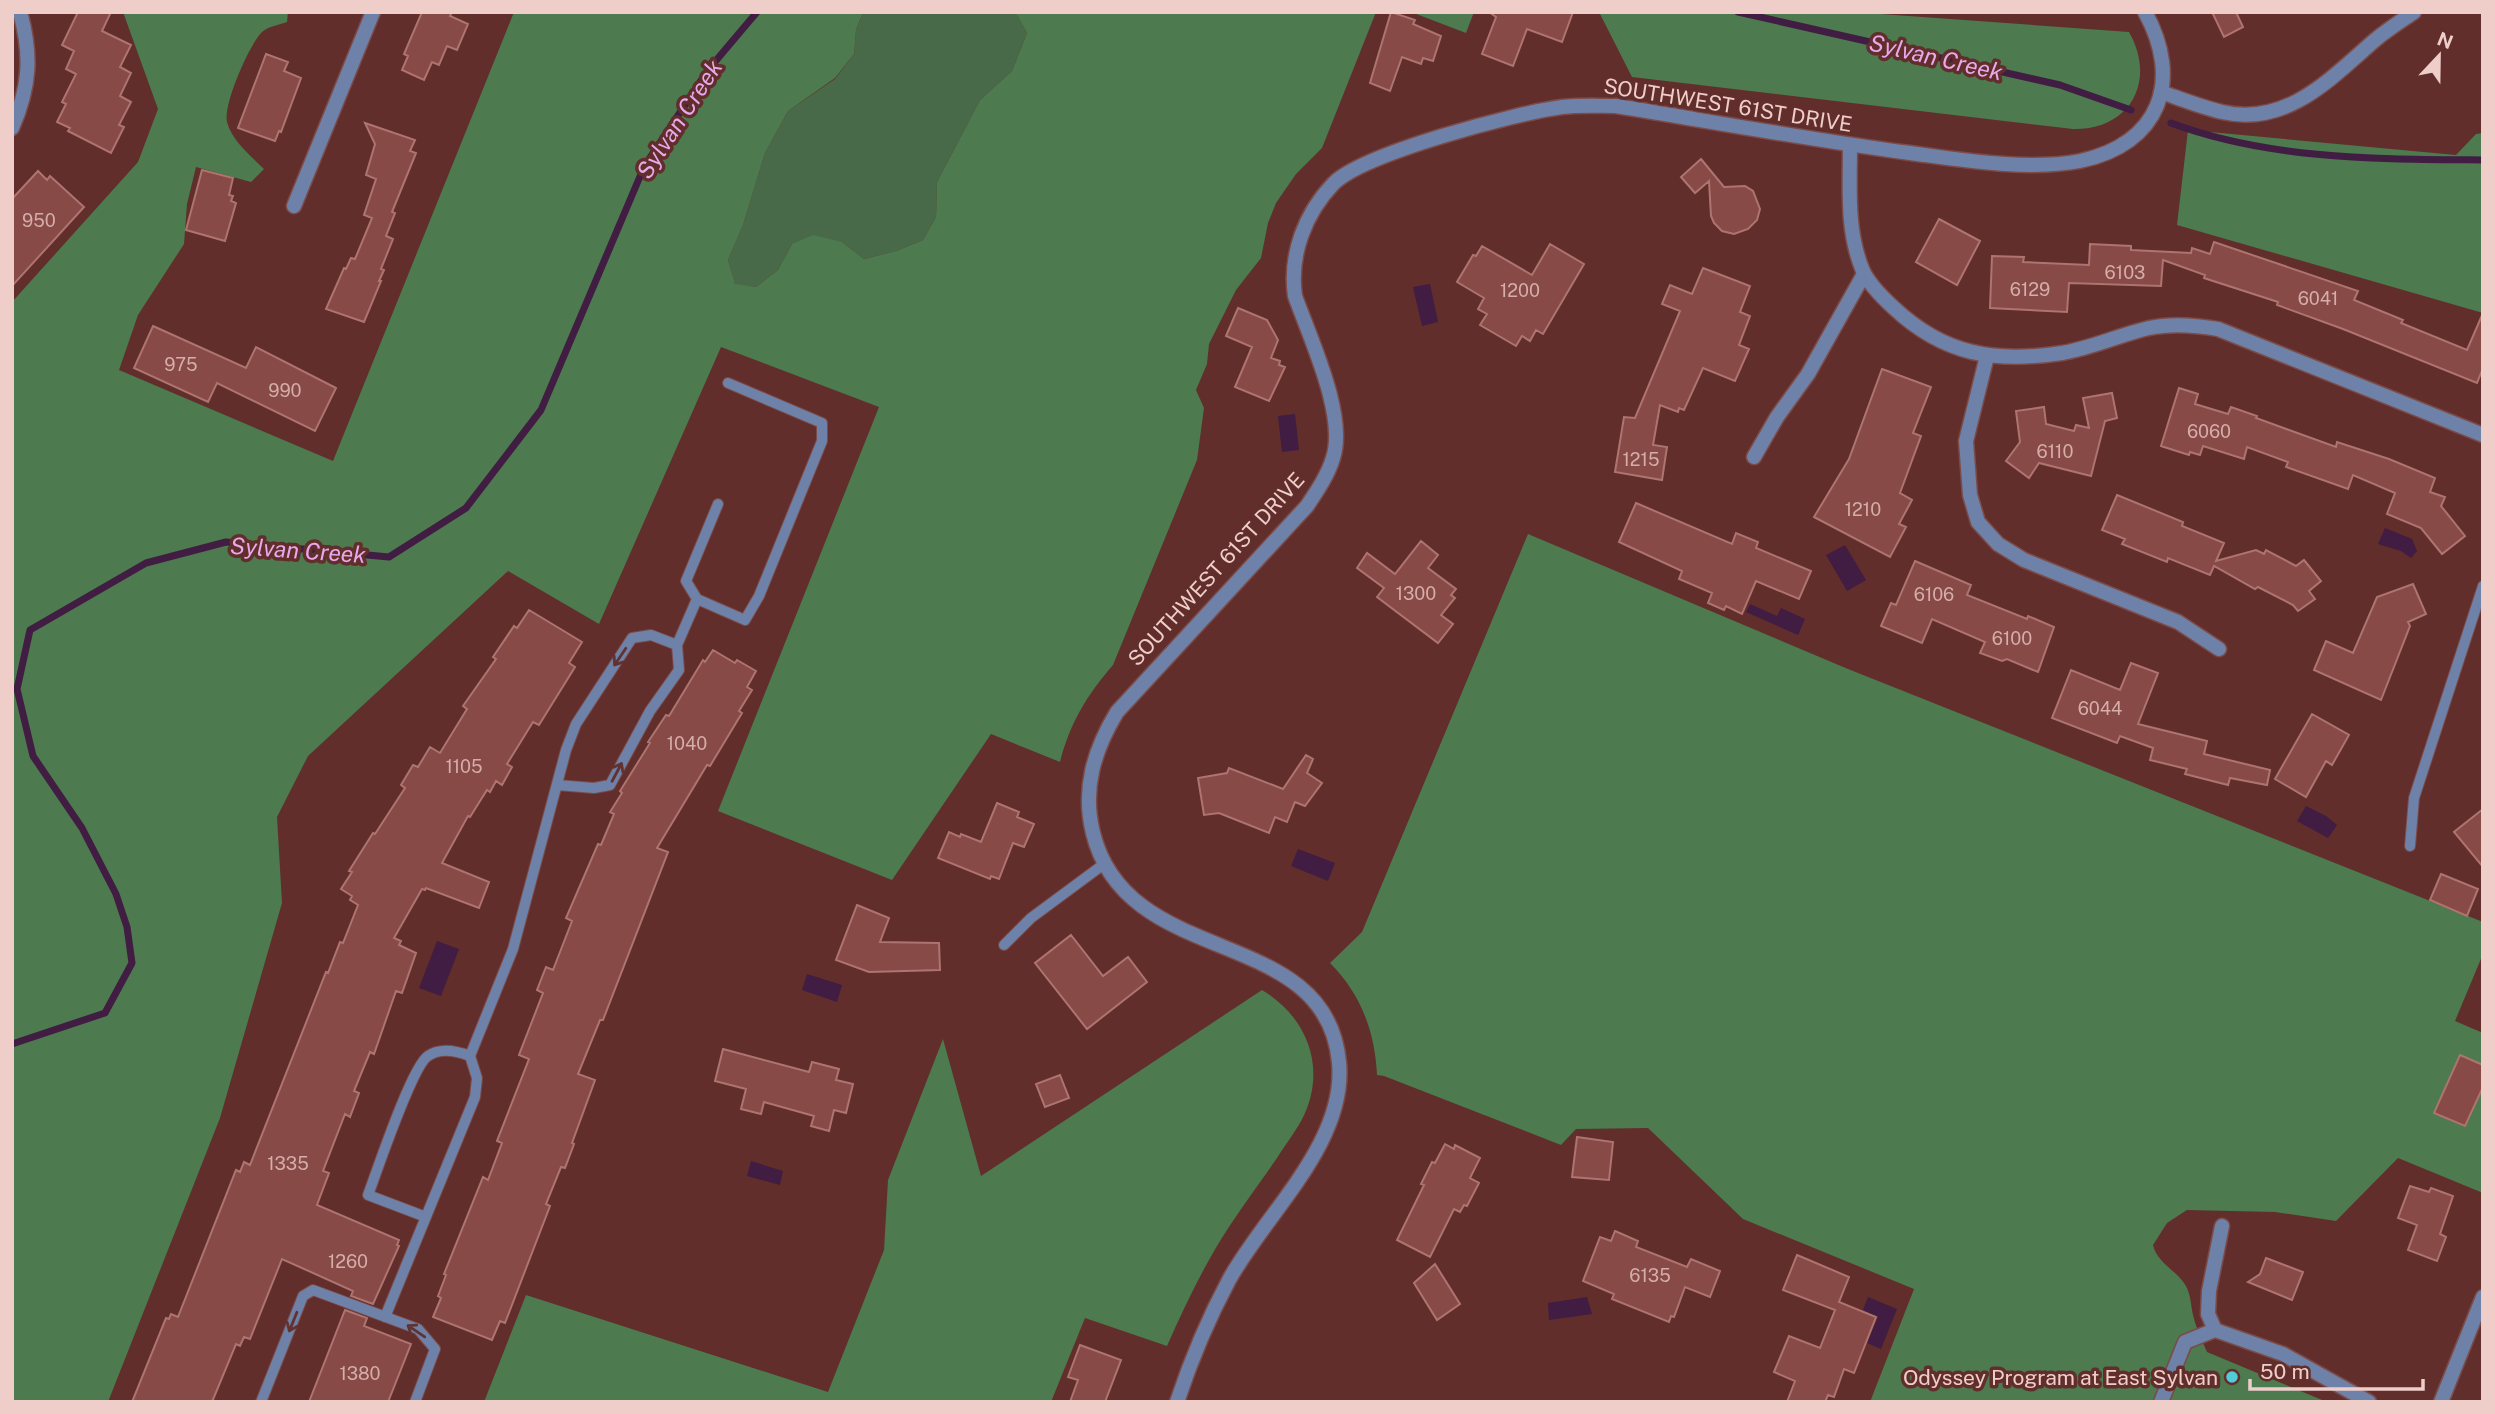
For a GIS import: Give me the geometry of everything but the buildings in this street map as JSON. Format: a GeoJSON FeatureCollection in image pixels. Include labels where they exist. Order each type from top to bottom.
{"type":"FeatureCollection","features":[{"type":"Feature","properties":{"kind":"street"},"geometry":{"type":"LineString","coordinates":[[12,128],[27,87],[27,49],[20,12]]}},
{"type":"Feature","properties":{"kind":"street"},"geometry":{"type":"LineString","coordinates":[[294,206],[373,12]]}},
{"type":"Feature","properties":{"kind":"street","name":"SOUTHWEST 61ST DRIVE"},"geometry":{"type":"LineString","coordinates":[[1177,1402],[1208,1321],[1229,1280],[1322,1139],[1335,1101],[1339,1063],[1336,1042],[1320,1009],[1298,984],[1278,971],[1190,934],[1153,915],[1130,898],[1104,864],[1090,822],[1089,787],[1097,750],[1110,724],[1128,699],[1307,506],[1333,460],[1336,444],[1335,416],[1295,296],[1293,270],[1300,238],[1308,219],[1334,183],[1346,173],[1368,162],[1454,133],[1535,112],[1588,105],[1616,106],[1850,145],[1993,162],[2046,164],[2078,161],[2113,150],[2134,136],[2149,120],[2161,92],[2163,58],[2160,43],[2145,12]]}},
{"type":"Feature","properties":{"kind":"street"},"geometry":{"type":"LineString","coordinates":[[2161,92],[2224,113],[2258,114],[2287,108],[2310,95],[2378,38],[2414,12]]}},
{"type":"Feature","properties":{"kind":"street"},"geometry":{"type":"LineString","coordinates":[[1850,145],[1849,208],[1855,246],[1864,274],[1886,300],[1926,335],[1987,356],[2032,357],[2065,353],[2168,325],[2218,329],[2483,435]]}},
{"type":"Feature","properties":{"kind":"street"},"geometry":{"type":"LineString","coordinates":[[1754,457],[1777,416],[1808,374],[1864,274]]}},
{"type":"Feature","properties":{"kind":"street"},"geometry":{"type":"LineString","coordinates":[[1987,356],[1966,441],[1970,495],[1978,522],[1998,544],[2024,560],[2178,622],[2219,649]]}},
{"type":"Feature","properties":{"kind":"street"},"geometry":{"type":"LineString","coordinates":[[2215,1330],[2208,1314],[2209,1291],[2222,1227]]}},
{"type":"Feature","properties":{"kind":"street"},"geometry":{"type":"LineString","coordinates":[[2441,1402],[2483,1297]]}},
{"type":"Feature","properties":{"kind":"street"},"geometry":{"type":"LineString","coordinates":[[2161,1402],[2185,1342],[2215,1330],[2283,1354],[2370,1402]]}},
{"type":"Feature","properties":{"kind":"lane"},"geometry":{"type":"LineString","coordinates":[[718,504],[686,581],[697,599],[745,620],[759,596],[822,441],[822,423],[728,383]]}},
{"type":"Feature","properties":{"kind":"lane"},"geometry":{"type":"LineString","coordinates":[[2410,846],[2414,798],[2483,586]]}},
{"type":"Feature","properties":{"kind":"lane"},"geometry":{"type":"LineString","coordinates":[[556,785],[594,788],[610,785],[650,710],[679,670],[677,645],[697,599]]}},
{"type":"Feature","properties":{"kind":"lane"},"geometry":{"type":"LineString","coordinates":[[386,1317],[475,1097],[477,1078],[470,1056],[513,949],[556,785],[576,724],[632,638],[651,635],[677,645]]}},
{"type":"Feature","properties":{"kind":"lane"},"geometry":{"type":"LineString","coordinates":[[1004,945],[1031,918],[1104,864]]}},
{"type":"Feature","properties":{"kind":"lane"},"geometry":{"type":"LineString","coordinates":[[426,1217],[368,1195],[415,1073],[428,1055],[452,1050],[470,1056]]}},
{"type":"Feature","properties":{"kind":"lane"},"geometry":{"type":"LineString","coordinates":[[261,1402],[303,1296],[313,1290],[418,1329],[435,1349],[415,1402]]}},
{"type":"Feature","properties":{"kind":"green space"},"geometry":{"type":"Polygon","coordinates":[[[123,12],[288,12],[287,22],[262,32],[250,49],[238,76],[227,114],[227,122],[233,136],[264,169],[251,182],[196,167],[187,204],[184,244],[138,315],[119,370],[333,461],[514,12],[863,12],[856,30],[854,54],[835,78],[788,111],[765,153],[743,225],[728,260],[735,284],[756,287],[778,270],[792,244],[813,235],[842,242],[864,259],[896,251],[923,240],[936,217],[937,182],[980,100],[1012,71],[1027,33],[1017,15],[1006,12],[1376,12],[1322,148],[1296,174],[1276,203],[1268,223],[1261,258],[1236,290],[1209,344],[1207,364],[1196,390],[1204,408],[1197,460],[1113,665],[1080,710],[1060,762],[991,734],[892,880],[718,811],[879,407],[721,347],[599,624],[508,571],[308,756],[277,817],[282,903],[220,1118],[108,1402],[12,1402],[12,302],[138,162],[158,109],[123,12]]]}},
{"type":"Feature","properties":{"kind":"green space"},"geometry":{"type":"Polygon","coordinates":[[[863,12],[1006,12],[1017,15],[1027,33],[1012,71],[980,100],[937,182],[936,217],[923,240],[896,251],[864,259],[842,242],[792,244],[778,270],[756,287],[735,285],[728,260],[743,225],[765,153],[788,111],[835,79],[854,54],[856,30],[863,12]]]}},
{"type":"Feature","properties":{"kind":"green space"},"geometry":{"type":"Polygon","coordinates":[[[1411,12],[1474,12],[1466,33],[1411,12]]]}},
{"type":"Feature","properties":{"kind":"green space"},"geometry":{"type":"Polygon","coordinates":[[[1599,12],[1853,12],[2129,32],[2137,50],[2139,84],[2133,99],[2123,112],[2110,121],[2093,127],[2073,129],[1632,77],[1599,12]]]}},
{"type":"Feature","properties":{"kind":"green space"},"geometry":{"type":"Polygon","coordinates":[[[2188,130],[2456,155],[2476,134],[2483,133],[2483,313],[2177,225],[2188,130]]]}},
{"type":"Feature","properties":{"kind":"green space"},"geometry":{"type":"Polygon","coordinates":[[[1528,534],[1848,669],[2483,922],[2483,954],[2455,1021],[2483,1033],[2483,1193],[2398,1158],[2336,1221],[2275,1212],[2187,1210],[2167,1223],[2153,1245],[2159,1258],[2187,1288],[2194,1320],[2207,1352],[2327,1402],[1870,1402],[1914,1289],[1743,1219],[1648,1128],[1576,1129],[1561,1145],[1377,1075],[1373,1044],[1364,1014],[1350,988],[1330,963],[1362,932],[1528,534]]]}},
{"type":"Feature","properties":{"kind":"green space"},"geometry":{"type":"Polygon","coordinates":[[[1262,990],[1290,1013],[1308,1043],[1313,1077],[1311,1095],[1299,1125],[1210,1258],[1167,1346],[1085,1318],[1051,1402],[484,1402],[526,1295],[828,1392],[884,1250],[888,1180],[943,1039],[981,1176],[1262,990]]]}},
{"type":"Feature","properties":{"kind":"shaded area"},"geometry":{"type":"Polygon","coordinates":[[[1430,284],[1438,322],[1422,326],[1413,287],[1430,284]]]}},
{"type":"Feature","properties":{"kind":"shaded area"},"geometry":{"type":"Polygon","coordinates":[[[1295,414],[1299,450],[1282,452],[1278,416],[1295,414]]]}},
{"type":"Feature","properties":{"kind":"shaded area"},"geometry":{"type":"Polygon","coordinates":[[[2385,528],[2412,539],[2417,551],[2411,558],[2401,551],[2378,544],[2385,528]]]}},
{"type":"Feature","properties":{"kind":"shaded area"},"geometry":{"type":"Polygon","coordinates":[[[1845,545],[1866,580],[1847,591],[1826,555],[1845,545]]]}},
{"type":"Feature","properties":{"kind":"shaded area"},"geometry":{"type":"Polygon","coordinates":[[[1750,604],[1777,616],[1781,608],[1805,619],[1798,635],[1746,612],[1750,604]]]}},
{"type":"Feature","properties":{"kind":"shaded area"},"geometry":{"type":"Polygon","coordinates":[[[2306,806],[2337,825],[2328,838],[2297,821],[2306,806]]]}},
{"type":"Feature","properties":{"kind":"shaded area"},"geometry":{"type":"Polygon","coordinates":[[[1298,849],[1335,863],[1328,881],[1291,866],[1298,849]]]}},
{"type":"Feature","properties":{"kind":"shaded area"},"geometry":{"type":"Polygon","coordinates":[[[437,941],[459,949],[441,996],[419,988],[437,941]]]}},
{"type":"Feature","properties":{"kind":"shaded area"},"geometry":{"type":"Polygon","coordinates":[[[807,974],[842,985],[837,1002],[802,990],[807,974]]]}},
{"type":"Feature","properties":{"kind":"shaded area"},"geometry":{"type":"Polygon","coordinates":[[[751,1161],[783,1171],[780,1185],[747,1176],[751,1161]]]}},
{"type":"Feature","properties":{"kind":"shaded area"},"geometry":{"type":"Polygon","coordinates":[[[1587,1297],[1592,1314],[1549,1320],[1548,1303],[1587,1297]]]}},
{"type":"Feature","properties":{"kind":"shaded area"},"geometry":{"type":"Polygon","coordinates":[[[1868,1297],[1897,1309],[1881,1349],[1867,1343],[1878,1317],[1863,1310],[1868,1297]]]}},
{"type":"Feature","properties":{"kind":"waterway","name":"Sylvan Creek"},"geometry":{"type":"LineString","coordinates":[[12,1044],[105,1013],[132,963],[127,927],[116,894],[82,828],[33,756],[17,689],[30,630],[146,563],[226,542],[389,557],[466,508],[541,410],[644,167],[708,70],[757,12]]}},
{"type":"Feature","properties":{"kind":"waterway","name":"Sylvan Creek"},"geometry":{"type":"LineString","coordinates":[[1738,12],[2060,85],[2131,110]]}},
{"type":"Feature","properties":{"kind":"waterway","name":"Sylvan Creek"},"geometry":{"type":"LineString","coordinates":[[2171,123],[2209,135],[2286,151],[2365,158],[2483,160]]}},
{"type":"Feature","properties":{"kind":"place","name":"Odyssey Program at East Sylvan"},"geometry":{"type":"Point","coordinates":[2232,1377]}}]}
